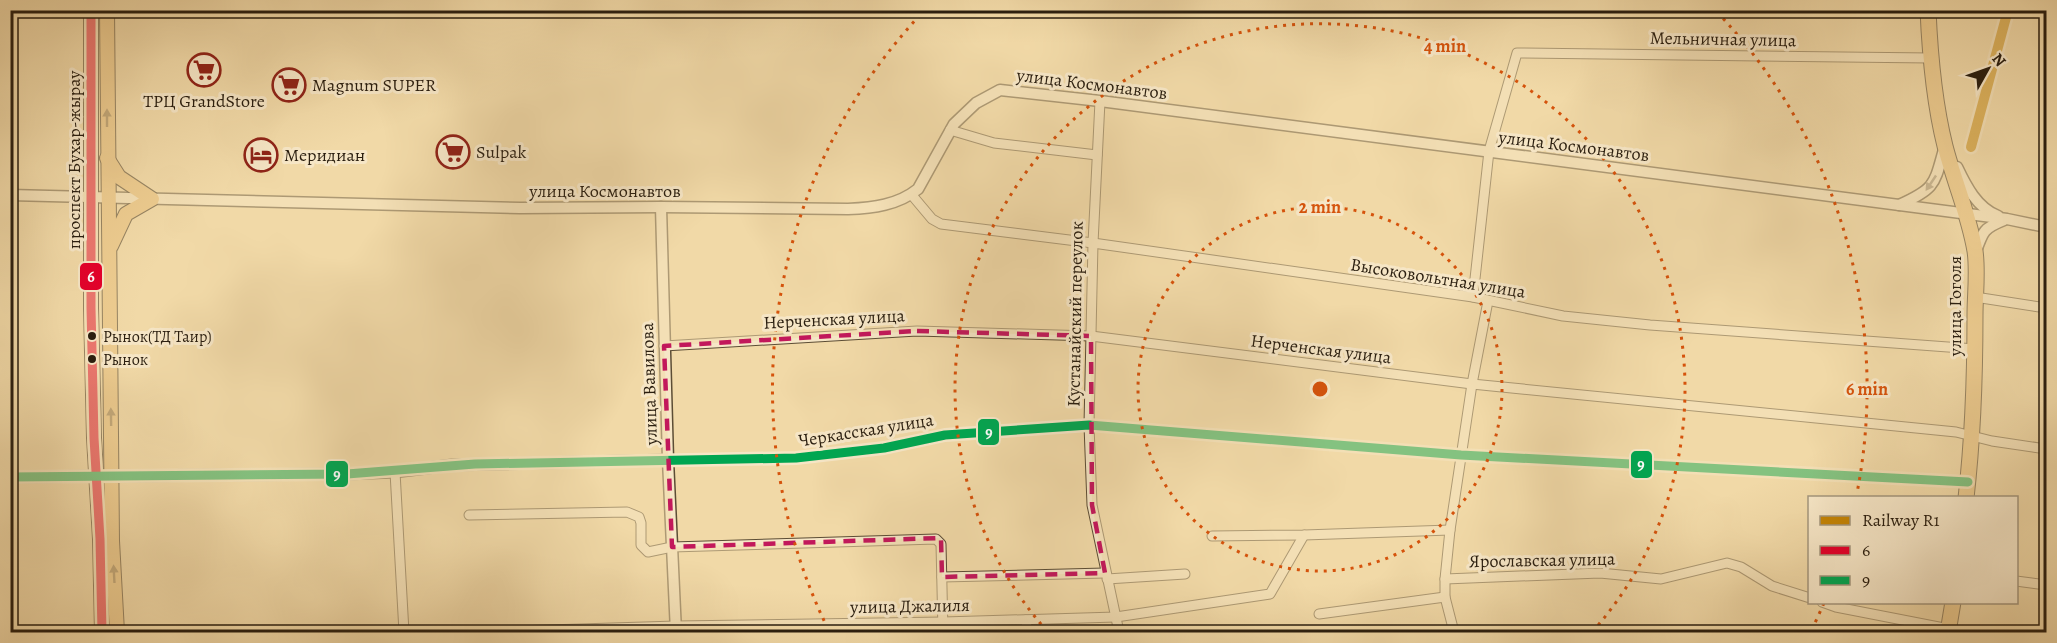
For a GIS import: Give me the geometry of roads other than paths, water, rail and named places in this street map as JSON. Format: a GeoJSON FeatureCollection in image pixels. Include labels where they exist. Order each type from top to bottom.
{"type":"FeatureCollection","features":[{"type":"Feature","properties":{"kind":"highway","name":"улица Гоголя"},"geometry":{"type":"LineString","coordinates":[[1928,10],[1930,58],[1945,146],[1976,253],[1972,435],[1967,490]]}},
{"type":"Feature","properties":{"kind":"highway"},"geometry":{"type":"LineString","coordinates":[[1949,631],[1953,604]]}},
{"type":"Feature","properties":{"kind":"main road","name":"проспект Бухар-жырау"},"geometry":{"type":"LineString","coordinates":[[92,10],[92,332],[102,633]]}},
{"type":"Feature","properties":{"kind":"main road","name":"проспект Бухар-жырау"},"geometry":{"type":"LineString","coordinates":[[107,10],[111,475],[117,633]]}},
{"type":"Feature","properties":{"kind":"main road"},"geometry":{"type":"LineString","coordinates":[[107,158],[119,177],[152,199],[126,214],[109,250]]}},
{"type":"Feature","properties":{"kind":"street","name":"Мельничная улица"},"geometry":{"type":"LineString","coordinates":[[1489,151],[1516,53],[1930,58]]}},
{"type":"Feature","properties":{"kind":"street","name":"улица Космонавтов"},"geometry":{"type":"LineString","coordinates":[[10,195],[520,208],[848,209],[879,207],[918,189],[954,124],[976,103],[1000,90],[1489,151],[2007,219],[2046,227]]}},
{"type":"Feature","properties":{"kind":"street","name":"Кустанайский переулок"},"geometry":{"type":"LineString","coordinates":[[1100,101],[1093,243],[1089,425],[1092,505],[1119,633]]}},
{"type":"Feature","properties":{"kind":"street"},"geometry":{"type":"LineString","coordinates":[[950,130],[994,143],[1097,155]]}},
{"type":"Feature","properties":{"kind":"street"},"geometry":{"type":"LineString","coordinates":[[1899,205],[1923,194],[1935,181],[1945,146]]}},
{"type":"Feature","properties":{"kind":"street"},"geometry":{"type":"LineString","coordinates":[[1945,146],[1970,192],[1989,213],[2007,219]]}},
{"type":"Feature","properties":{"kind":"street"},"geometry":{"type":"LineString","coordinates":[[1473,297],[1489,151]]}},
{"type":"Feature","properties":{"kind":"street","name":"Высоковольтная улица"},"geometry":{"type":"LineString","coordinates":[[911,194],[932,219],[941,224],[1093,243],[1473,297],[1563,316],[1650,325],[1975,349]]}},
{"type":"Feature","properties":{"kind":"street","name":"улица Вавилова"},"geometry":{"type":"LineString","coordinates":[[661,207],[668,460],[676,629]]}},
{"type":"Feature","properties":{"kind":"street"},"geometry":{"type":"LineString","coordinates":[[1976,253],[1981,237],[1988,226],[2007,219]]}},
{"type":"Feature","properties":{"kind":"street"},"geometry":{"type":"LineString","coordinates":[[1975,297],[2046,308]]}},
{"type":"Feature","properties":{"kind":"street"},"geometry":{"type":"LineString","coordinates":[[1454,633],[1445,597],[1450,530],[1472,384],[1488,301]]}},
{"type":"Feature","properties":{"kind":"street","name":"Нерченская улица"},"geometry":{"type":"LineString","coordinates":[[664,346],[917,331],[1091,336],[1472,384],[1956,432],[1992,441],[2046,449]]}},
{"type":"Feature","properties":{"kind":"street","name":"Черкасская улица"},"geometry":{"type":"LineString","coordinates":[[668,460],[796,458],[884,448],[945,435],[1089,425],[1461,455],[1967,490]]}},
{"type":"Feature","properties":{"kind":"street"},"geometry":{"type":"LineString","coordinates":[[10,477],[305,475],[395,472],[452,465],[668,460]]}},
{"type":"Feature","properties":{"kind":"street"},"geometry":{"type":"LineString","coordinates":[[395,472],[404,633]]}},
{"type":"Feature","properties":{"kind":"street"},"geometry":{"type":"LineString","coordinates":[[469,515],[627,512],[639,518],[643,548],[648,552],[672,547],[939,540],[941,544],[943,633]]}},
{"type":"Feature","properties":{"kind":"street"},"geometry":{"type":"LineString","coordinates":[[1212,536],[1304,536],[1450,530]]}},
{"type":"Feature","properties":{"kind":"street","name":"улица Джалиля"},"geometry":{"type":"LineString","coordinates":[[482,633],[1116,617],[1270,594],[1304,536]]}},
{"type":"Feature","properties":{"kind":"street","name":"Ярославская улица"},"geometry":{"type":"LineString","coordinates":[[1445,579],[1600,573],[1661,579],[1727,563],[1741,567],[1772,586],[1808,598]]}},
{"type":"Feature","properties":{"kind":"street"},"geometry":{"type":"LineString","coordinates":[[942,577],[1185,574]]}},
{"type":"Feature","properties":{"kind":"street"},"geometry":{"type":"LineString","coordinates":[[2018,581],[2046,585]]}},
{"type":"Feature","properties":{"kind":"street"},"geometry":{"type":"LineString","coordinates":[[1319,614],[1445,597]]}},
{"type":"Feature","properties":{"kind":"street"},"geometry":{"type":"LineString","coordinates":[[1826,604],[1949,631]]}},
{"type":"Feature","properties":{"kind":"street"},"geometry":{"type":"LineString","coordinates":[[1026,620],[1027,633]]}},
{"type":"Feature","properties":{"kind":"rail line","name":"R1"},"geometry":{"type":"LineString","coordinates":[[1971,147],[2008,10]]}},
{"type":"Feature","properties":{"kind":"place","name":"ТРЦ GrandStore"},"geometry":{"type":"Point","coordinates":[204,70]}},
{"type":"Feature","properties":{"kind":"place","name":"Magnum SUPER"},"geometry":{"type":"Point","coordinates":[289,85]}},
{"type":"Feature","properties":{"kind":"place","name":"Sulpak"},"geometry":{"type":"Point","coordinates":[453,152]}},
{"type":"Feature","properties":{"kind":"place","name":"Меридиан"},"geometry":{"type":"Point","coordinates":[261,155]}},
{"type":"Feature","properties":{"kind":"place","name":"Рынок(ТД Таир)"},"geometry":{"type":"Point","coordinates":[92,336]}},
{"type":"Feature","properties":{"kind":"place","name":"Рынок"},"geometry":{"type":"Point","coordinates":[92,359]}}]}
